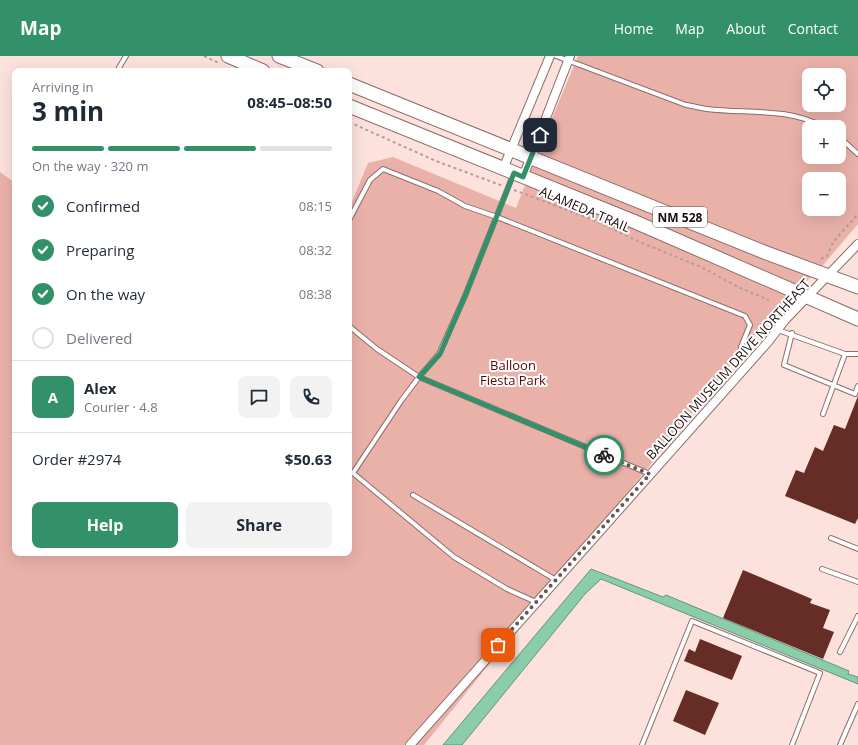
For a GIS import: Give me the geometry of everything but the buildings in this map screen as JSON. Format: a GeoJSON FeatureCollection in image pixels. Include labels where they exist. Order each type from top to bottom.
{"type":"FeatureCollection","features":[{"type":"Feature","properties":{"kind":"main road"},"geometry":{"type":"LineString","coordinates":[[228,56],[255,68]]}},
{"type":"Feature","properties":{"kind":"main road"},"geometry":{"type":"LineString","coordinates":[[279,56],[309,68]]}},
{"type":"Feature","properties":{"kind":"main road","name":"NM 528"},"geometry":{"type":"LineString","coordinates":[[352,85],[764,252],[858,287]]}},
{"type":"Feature","properties":{"kind":"main road","name":"NM 528"},"geometry":{"type":"LineString","coordinates":[[352,107],[633,221],[858,319]]}},
{"type":"Feature","properties":{"kind":"street"},"geometry":{"type":"LineString","coordinates":[[513,173],[512,149],[550,56]]}},
{"type":"Feature","properties":{"kind":"street"},"geometry":{"type":"LineString","coordinates":[[513,173],[531,157],[569,59]]}},
{"type":"Feature","properties":{"kind":"street","name":"BALLOON MUSEUM DRIVE NORTHEAST"},"geometry":{"type":"LineString","coordinates":[[410,745],[778,330],[785,320],[808,298],[858,244]]}},
{"type":"Feature","properties":{"kind":"lane"},"geometry":{"type":"LineString","coordinates":[[119,68],[126,56]]}},
{"type":"Feature","properties":{"kind":"lane"},"geometry":{"type":"LineString","coordinates":[[556,56],[569,59],[686,105],[707,109],[776,114],[798,117],[806,120]]}},
{"type":"Feature","properties":{"kind":"lane"},"geometry":{"type":"LineString","coordinates":[[846,143],[858,154]]}},
{"type":"Feature","properties":{"kind":"lane"},"geometry":{"type":"LineString","coordinates":[[352,214],[370,180],[383,169],[438,191],[465,206],[745,316],[750,325],[741,347]]}},
{"type":"Feature","properties":{"kind":"lane"},"geometry":{"type":"LineString","coordinates":[[513,173],[497,218],[440,354],[419,377],[401,401],[352,473],[454,557],[507,589],[536,602]]}},
{"type":"Feature","properties":{"kind":"lane"},"geometry":{"type":"LineString","coordinates":[[352,328],[377,349],[419,377],[650,474]]}},
{"type":"Feature","properties":{"kind":"lane"},"geometry":{"type":"LineString","coordinates":[[778,330],[792,333],[845,354],[858,354]]}},
{"type":"Feature","properties":{"kind":"lane"},"geometry":{"type":"LineString","coordinates":[[792,333],[784,365],[855,394],[858,386]]}},
{"type":"Feature","properties":{"kind":"lane"},"geometry":{"type":"LineString","coordinates":[[823,414],[845,354]]}},
{"type":"Feature","properties":{"kind":"lane"},"geometry":{"type":"LineString","coordinates":[[413,495],[556,580]]}},
{"type":"Feature","properties":{"kind":"lane"},"geometry":{"type":"LineString","coordinates":[[831,538],[858,549]]}},
{"type":"Feature","properties":{"kind":"lane"},"geometry":{"type":"LineString","coordinates":[[822,569],[858,582]]}},
{"type":"Feature","properties":{"kind":"lane"},"geometry":{"type":"LineString","coordinates":[[840,652],[858,616]]}},
{"type":"Feature","properties":{"kind":"lane"},"geometry":{"type":"LineString","coordinates":[[642,745],[692,621],[820,673],[792,745]]}},
{"type":"Feature","properties":{"kind":"lane"},"geometry":{"type":"LineString","coordinates":[[840,745],[858,704]]}},
{"type":"Feature","properties":{"kind":"path","name":"ALAMEDA TRAIL"},"geometry":{"type":"LineString","coordinates":[[352,123],[436,161],[596,221],[642,243],[701,267],[740,288],[769,300]]}},
{"type":"Feature","properties":{"kind":"path"},"geometry":{"type":"LineString","coordinates":[[822,259],[827,256],[833,242],[858,214]]}},
{"type":"Feature","properties":{"kind":"green space","name":"Balloon Fiesta Park"},"geometry":{"type":"Polygon","coordinates":[[[578,56],[858,56],[858,224],[824,264],[767,320],[424,745],[0,745],[0,172],[12,181],[12,556],[352,556],[352,202],[368,163],[393,157],[516,208],[578,56]]]}},
{"type":"Feature","properties":{"kind":"shaded area"},"geometry":{"type":"Polygon","coordinates":[[[591,569],[663,597],[666,595],[849,671],[848,674],[858,677],[858,684],[601,579],[585,594],[462,745],[443,745],[591,569]]]}},
{"type":"Feature","properties":{"kind":"way so far"},"geometry":{"type":"LineString","coordinates":[[498,645],[650,474],[604,455]]}},
{"type":"Feature","properties":{"kind":"route"},"geometry":{"type":"LineString","coordinates":[[540,135],[523,177],[514,173],[497,218],[440,354],[419,377],[604,455]]}}]}
